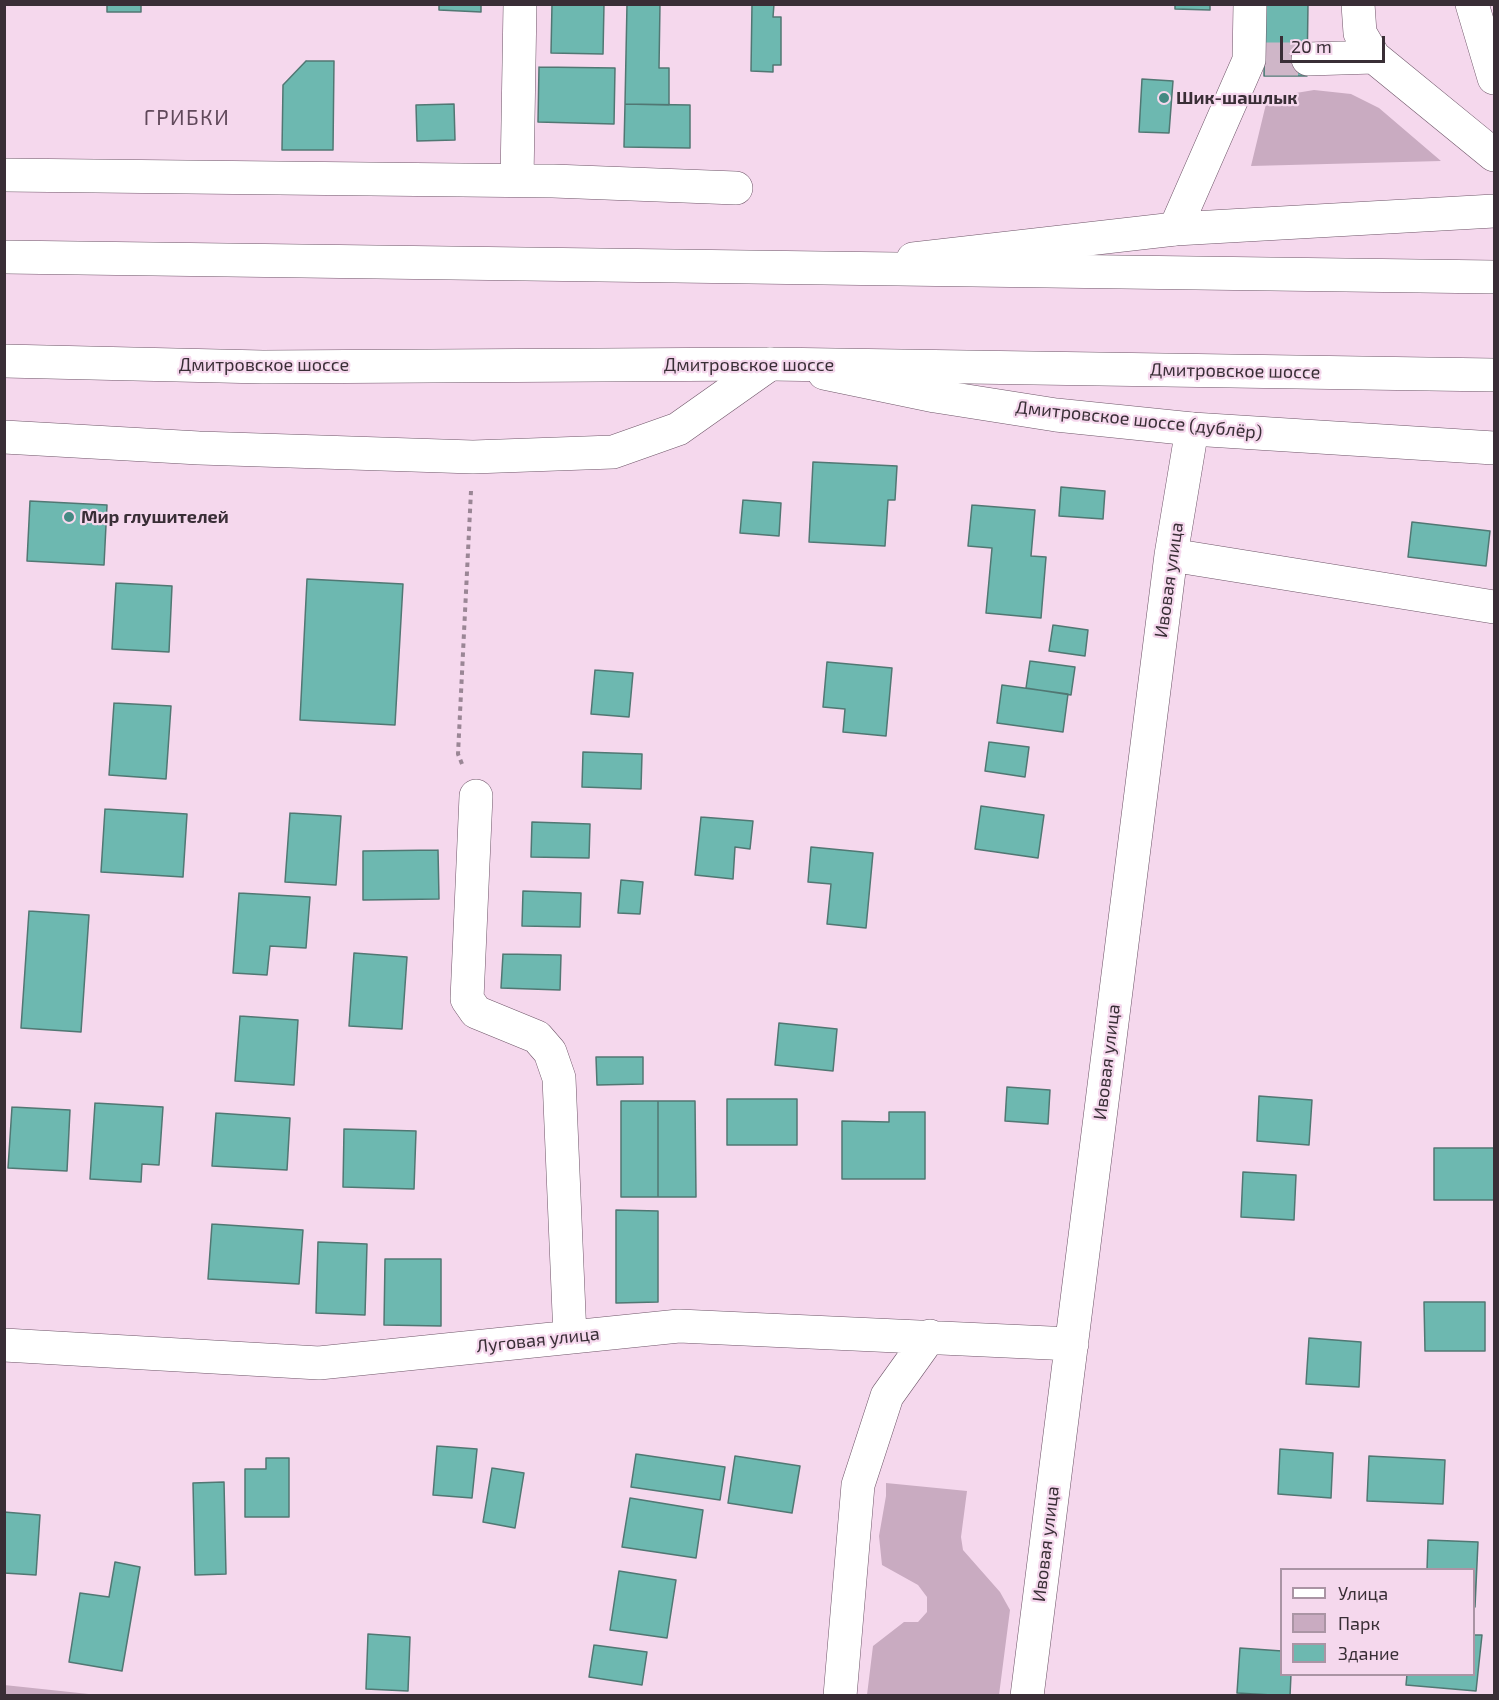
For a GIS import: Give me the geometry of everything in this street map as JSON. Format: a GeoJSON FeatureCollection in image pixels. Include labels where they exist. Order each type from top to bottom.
{"type":"FeatureCollection","features":[{"type":"Feature","properties":{"kind":"main road"},"geometry":{"type":"LineString","coordinates":[[517,180],[520,4]]}},
{"type":"Feature","properties":{"kind":"main road"},"geometry":{"type":"LineString","coordinates":[[1175,229],[1257,59],[1250,4]]}},
{"type":"Feature","properties":{"kind":"main road"},"geometry":{"type":"LineString","coordinates":[[1358,4],[1360,33],[1374,57],[1494,155]]}},
{"type":"Feature","properties":{"kind":"main road"},"geometry":{"type":"LineString","coordinates":[[1472,4],[1494,78]]}},
{"type":"Feature","properties":{"kind":"main road"},"geometry":{"type":"LineString","coordinates":[[1308,59],[1374,57]]}},
{"type":"Feature","properties":{"kind":"main road"},"geometry":{"type":"LineString","coordinates":[[4,175],[517,180],[736,188]]}},
{"type":"Feature","properties":{"kind":"main road"},"geometry":{"type":"LineString","coordinates":[[841,266],[1175,229],[1494,211]]}},
{"type":"Feature","properties":{"kind":"main road"},"geometry":{"type":"LineString","coordinates":[[4,257],[841,266],[1494,278]]}},
{"type":"Feature","properties":{"kind":"main road","name":"Дмитровское шоссе"},"geometry":{"type":"LineString","coordinates":[[4,361],[263,367],[778,365],[1494,375]]}},
{"type":"Feature","properties":{"kind":"main road"},"geometry":{"type":"LineString","coordinates":[[4,437],[200,448],[473,457],[613,452],[678,429],[778,365]]}},
{"type":"Feature","properties":{"kind":"main road","name":"Дмитровское шоссе (дублёр)"},"geometry":{"type":"LineString","coordinates":[[778,365],[946,398],[1056,415],[1192,429],[1494,448]]}},
{"type":"Feature","properties":{"kind":"main road","name":"Ивовая улица"},"geometry":{"type":"LineString","coordinates":[[1027,1695],[1171,555],[1192,429]]}},
{"type":"Feature","properties":{"kind":"main road"},"geometry":{"type":"LineString","coordinates":[[1171,555],[1494,607]]}},
{"type":"Feature","properties":{"kind":"main road"},"geometry":{"type":"LineString","coordinates":[[476,796],[467,999],[476,1012],[537,1037],[550,1052],[559,1078],[570,1336]]}},
{"type":"Feature","properties":{"kind":"main road","name":"Луговая улица"},"geometry":{"type":"LineString","coordinates":[[4,1345],[319,1363],[679,1326],[1072,1344]]}},
{"type":"Feature","properties":{"kind":"main road"},"geometry":{"type":"LineString","coordinates":[[840,1695],[858,1485],[887,1396],[930,1336]]}},
{"type":"Feature","properties":{"kind":"path"},"geometry":{"type":"LineString","coordinates":[[473,457],[458,754],[476,796]]}},
{"type":"Feature","properties":{"kind":"green space"},"geometry":{"type":"Polygon","coordinates":[[[1314,90],[1351,94],[1379,108],[1441,161],[1251,166],[1266,104],[1284,95],[1314,90]]]}},
{"type":"Feature","properties":{"kind":"green space"},"geometry":{"type":"Polygon","coordinates":[[[886,1483],[967,1491],[961,1537],[963,1550],[1000,1592],[1010,1610],[999,1695],[867,1695],[873,1646],[904,1622],[918,1622],[927,1612],[927,1597],[918,1585],[882,1565],[879,1536],[886,1483]]]}},
{"type":"Feature","properties":{"kind":"green space"},"geometry":{"type":"Polygon","coordinates":[[[4,1685],[23,1687],[98,1695],[5,1695],[4,1685]]]}},
{"type":"Feature","properties":{"kind":"building"},"geometry":{"type":"Polygon","coordinates":[[[107,4],[141,4],[141,12],[107,12],[107,4]]]}},
{"type":"Feature","properties":{"kind":"building"},"geometry":{"type":"Polygon","coordinates":[[[439,4],[481,4],[481,12],[439,10],[439,4]]]}},
{"type":"Feature","properties":{"kind":"building"},"geometry":{"type":"Polygon","coordinates":[[[552,4],[604,4],[603,54],[551,53],[552,4]]]}},
{"type":"Feature","properties":{"kind":"building"},"geometry":{"type":"Polygon","coordinates":[[[627,4],[660,4],[659,68],[669,68],[669,105],[625,104],[627,4]]]}},
{"type":"Feature","properties":{"kind":"building"},"geometry":{"type":"Polygon","coordinates":[[[752,4],[774,4],[773,17],[781,17],[781,65],[773,65],[773,72],[751,71],[752,4]]]}},
{"type":"Feature","properties":{"kind":"building"},"geometry":{"type":"Polygon","coordinates":[[[1175,4],[1210,4],[1210,10],[1175,9],[1175,4]]]}},
{"type":"Feature","properties":{"kind":"building"},"geometry":{"type":"Polygon","coordinates":[[[1265,4],[1308,4],[1307,76],[1264,76],[1265,4]]]}},
{"type":"Feature","properties":{"kind":"building"},"geometry":{"type":"Polygon","coordinates":[[[306,61],[334,61],[333,150],[282,150],[283,85],[306,61]]]}},
{"type":"Feature","properties":{"kind":"building"},"geometry":{"type":"Polygon","coordinates":[[[539,67],[615,68],[614,124],[538,122],[539,67]]]}},
{"type":"Feature","properties":{"kind":"building"},"geometry":{"type":"Polygon","coordinates":[[[1142,79],[1173,81],[1169,133],[1139,132],[1142,79]]]}},
{"type":"Feature","properties":{"kind":"building"},"geometry":{"type":"Polygon","coordinates":[[[454,104],[455,140],[417,141],[416,105],[454,104]]]}},
{"type":"Feature","properties":{"kind":"building"},"geometry":{"type":"Polygon","coordinates":[[[625,104],[690,105],[690,148],[624,147],[625,104]]]}},
{"type":"Feature","properties":{"kind":"building"},"geometry":{"type":"Polygon","coordinates":[[[813,462],[897,466],[895,500],[888,500],[885,546],[809,542],[813,462]]]}},
{"type":"Feature","properties":{"kind":"building"},"geometry":{"type":"Polygon","coordinates":[[[1061,487],[1105,491],[1103,519],[1059,516],[1061,487]]]}},
{"type":"Feature","properties":{"kind":"building"},"geometry":{"type":"Polygon","coordinates":[[[743,500],[781,503],[779,536],[740,533],[743,500]]]}},
{"type":"Feature","properties":{"kind":"building"},"geometry":{"type":"Polygon","coordinates":[[[30,501],[107,505],[104,565],[27,561],[30,501]]]}},
{"type":"Feature","properties":{"kind":"building"},"geometry":{"type":"Polygon","coordinates":[[[972,505],[1035,510],[1031,556],[1046,557],[1041,618],[986,613],[992,548],[968,546],[972,505]]]}},
{"type":"Feature","properties":{"kind":"building"},"geometry":{"type":"Polygon","coordinates":[[[1412,522],[1490,531],[1486,566],[1408,557],[1412,522]]]}},
{"type":"Feature","properties":{"kind":"building"},"geometry":{"type":"Polygon","coordinates":[[[307,579],[403,584],[395,725],[300,720],[307,579]]]}},
{"type":"Feature","properties":{"kind":"building"},"geometry":{"type":"Polygon","coordinates":[[[116,583],[172,586],[169,652],[112,649],[116,583]]]}},
{"type":"Feature","properties":{"kind":"building"},"geometry":{"type":"Polygon","coordinates":[[[1053,625],[1088,630],[1085,656],[1049,651],[1053,625]]]}},
{"type":"Feature","properties":{"kind":"building"},"geometry":{"type":"Polygon","coordinates":[[[1030,661],[1075,667],[1071,695],[1026,688],[1030,661]]]}},
{"type":"Feature","properties":{"kind":"building"},"geometry":{"type":"Polygon","coordinates":[[[827,662],[892,668],[886,736],[843,732],[845,709],[823,707],[827,662]]]}},
{"type":"Feature","properties":{"kind":"building"},"geometry":{"type":"Polygon","coordinates":[[[595,670],[633,673],[629,717],[591,714],[595,670]]]}},
{"type":"Feature","properties":{"kind":"building"},"geometry":{"type":"Polygon","coordinates":[[[1002,685],[1068,694],[1063,732],[997,723],[1002,685]]]}},
{"type":"Feature","properties":{"kind":"building"},"geometry":{"type":"Polygon","coordinates":[[[114,703],[171,706],[166,779],[109,775],[114,703]]]}},
{"type":"Feature","properties":{"kind":"building"},"geometry":{"type":"Polygon","coordinates":[[[989,742],[1029,747],[1025,777],[985,771],[989,742]]]}},
{"type":"Feature","properties":{"kind":"building"},"geometry":{"type":"Polygon","coordinates":[[[583,752],[642,754],[641,789],[582,787],[583,752]]]}},
{"type":"Feature","properties":{"kind":"building"},"geometry":{"type":"Polygon","coordinates":[[[981,806],[1044,815],[1038,858],[975,849],[981,806]]]}},
{"type":"Feature","properties":{"kind":"building"},"geometry":{"type":"Polygon","coordinates":[[[105,809],[187,814],[183,877],[101,872],[105,809]]]}},
{"type":"Feature","properties":{"kind":"building"},"geometry":{"type":"Polygon","coordinates":[[[290,813],[341,816],[336,885],[285,882],[290,813]]]}},
{"type":"Feature","properties":{"kind":"building"},"geometry":{"type":"Polygon","coordinates":[[[701,817],[753,821],[750,849],[735,847],[733,879],[695,875],[701,817]]]}},
{"type":"Feature","properties":{"kind":"building"},"geometry":{"type":"Polygon","coordinates":[[[532,822],[590,824],[589,858],[531,857],[532,822]]]}},
{"type":"Feature","properties":{"kind":"building"},"geometry":{"type":"Polygon","coordinates":[[[811,847],[873,853],[866,928],[827,924],[831,884],[808,882],[811,847]]]}},
{"type":"Feature","properties":{"kind":"building"},"geometry":{"type":"Polygon","coordinates":[[[438,850],[439,899],[363,900],[363,851],[438,850]]]}},
{"type":"Feature","properties":{"kind":"building"},"geometry":{"type":"Polygon","coordinates":[[[621,880],[643,882],[640,914],[618,913],[621,880]]]}},
{"type":"Feature","properties":{"kind":"building"},"geometry":{"type":"Polygon","coordinates":[[[523,891],[581,893],[580,927],[522,926],[523,891]]]}},
{"type":"Feature","properties":{"kind":"building"},"geometry":{"type":"Polygon","coordinates":[[[239,893],[310,897],[306,948],[270,946],[267,975],[233,973],[239,893]]]}},
{"type":"Feature","properties":{"kind":"building"},"geometry":{"type":"Polygon","coordinates":[[[29,911],[89,915],[81,1032],[21,1028],[29,911]]]}},
{"type":"Feature","properties":{"kind":"building"},"geometry":{"type":"Polygon","coordinates":[[[354,953],[407,957],[402,1029],[349,1026],[354,953]]]}},
{"type":"Feature","properties":{"kind":"building"},"geometry":{"type":"Polygon","coordinates":[[[503,954],[561,955],[560,990],[501,988],[503,954]]]}},
{"type":"Feature","properties":{"kind":"building"},"geometry":{"type":"Polygon","coordinates":[[[240,1016],[298,1020],[294,1085],[235,1081],[240,1016]]]}},
{"type":"Feature","properties":{"kind":"building"},"geometry":{"type":"Polygon","coordinates":[[[779,1023],[837,1029],[833,1071],[775,1065],[779,1023]]]}},
{"type":"Feature","properties":{"kind":"building"},"geometry":{"type":"Polygon","coordinates":[[[596,1057],[643,1057],[643,1084],[597,1085],[596,1057]]]}},
{"type":"Feature","properties":{"kind":"building"},"geometry":{"type":"Polygon","coordinates":[[[1007,1087],[1050,1090],[1048,1124],[1005,1121],[1007,1087]]]}},
{"type":"Feature","properties":{"kind":"building"},"geometry":{"type":"Polygon","coordinates":[[[1259,1096],[1312,1100],[1309,1145],[1257,1141],[1259,1096]]]}},
{"type":"Feature","properties":{"kind":"building"},"geometry":{"type":"Polygon","coordinates":[[[727,1099],[797,1099],[797,1145],[727,1145],[727,1099]]]}},
{"type":"Feature","properties":{"kind":"building"},"geometry":{"type":"Polygon","coordinates":[[[621,1101],[658,1101],[658,1197],[621,1197],[621,1101]]]}},
{"type":"Feature","properties":{"kind":"building"},"geometry":{"type":"Polygon","coordinates":[[[658,1101],[695,1101],[696,1197],[658,1197],[658,1101]]]}},
{"type":"Feature","properties":{"kind":"building"},"geometry":{"type":"Polygon","coordinates":[[[95,1103],[163,1107],[159,1165],[142,1164],[141,1182],[90,1179],[95,1103]]]}},
{"type":"Feature","properties":{"kind":"building"},"geometry":{"type":"Polygon","coordinates":[[[12,1107],[70,1110],[67,1171],[8,1168],[12,1107]]]}},
{"type":"Feature","properties":{"kind":"building"},"geometry":{"type":"Polygon","coordinates":[[[889,1112],[925,1112],[925,1179],[842,1179],[842,1121],[889,1122],[889,1112]]]}},
{"type":"Feature","properties":{"kind":"building"},"geometry":{"type":"Polygon","coordinates":[[[216,1113],[290,1118],[287,1170],[212,1166],[216,1113]]]}},
{"type":"Feature","properties":{"kind":"building"},"geometry":{"type":"Polygon","coordinates":[[[344,1129],[416,1131],[414,1189],[343,1187],[344,1129]]]}},
{"type":"Feature","properties":{"kind":"building"},"geometry":{"type":"Polygon","coordinates":[[[1434,1148],[1494,1148],[1494,1200],[1434,1200],[1434,1148]]]}},
{"type":"Feature","properties":{"kind":"building"},"geometry":{"type":"Polygon","coordinates":[[[1243,1172],[1296,1175],[1294,1220],[1241,1217],[1243,1172]]]}},
{"type":"Feature","properties":{"kind":"building"},"geometry":{"type":"Polygon","coordinates":[[[616,1210],[658,1211],[658,1302],[616,1303],[616,1210]]]}},
{"type":"Feature","properties":{"kind":"building"},"geometry":{"type":"Polygon","coordinates":[[[212,1224],[303,1230],[299,1284],[208,1279],[212,1224]]]}},
{"type":"Feature","properties":{"kind":"building"},"geometry":{"type":"Polygon","coordinates":[[[318,1242],[367,1244],[365,1315],[316,1313],[318,1242]]]}},
{"type":"Feature","properties":{"kind":"building"},"geometry":{"type":"Polygon","coordinates":[[[385,1259],[441,1259],[441,1326],[384,1325],[385,1259]]]}},
{"type":"Feature","properties":{"kind":"building"},"geometry":{"type":"Polygon","coordinates":[[[1424,1302],[1485,1302],[1485,1351],[1425,1351],[1424,1302]]]}},
{"type":"Feature","properties":{"kind":"building"},"geometry":{"type":"Polygon","coordinates":[[[1309,1338],[1361,1342],[1359,1387],[1306,1384],[1309,1338]]]}},
{"type":"Feature","properties":{"kind":"building"},"geometry":{"type":"Polygon","coordinates":[[[437,1446],[477,1449],[472,1498],[433,1495],[437,1446]]]}},
{"type":"Feature","properties":{"kind":"building"},"geometry":{"type":"Polygon","coordinates":[[[1280,1449],[1333,1453],[1331,1498],[1278,1494],[1280,1449]]]}},
{"type":"Feature","properties":{"kind":"building"},"geometry":{"type":"Polygon","coordinates":[[[636,1454],[725,1467],[720,1500],[631,1487],[636,1454]]]}},
{"type":"Feature","properties":{"kind":"building"},"geometry":{"type":"Polygon","coordinates":[[[735,1456],[800,1466],[792,1513],[728,1503],[735,1456]]]}},
{"type":"Feature","properties":{"kind":"building"},"geometry":{"type":"Polygon","coordinates":[[[1369,1456],[1445,1460],[1443,1504],[1367,1501],[1369,1456]]]}},
{"type":"Feature","properties":{"kind":"building"},"geometry":{"type":"Polygon","coordinates":[[[266,1458],[289,1458],[289,1517],[245,1517],[245,1469],[266,1469],[266,1458]]]}},
{"type":"Feature","properties":{"kind":"building"},"geometry":{"type":"Polygon","coordinates":[[[492,1468],[524,1473],[515,1528],[483,1522],[492,1468]]]}},
{"type":"Feature","properties":{"kind":"building"},"geometry":{"type":"Polygon","coordinates":[[[224,1482],[226,1574],[195,1575],[193,1483],[224,1482]]]}},
{"type":"Feature","properties":{"kind":"building"},"geometry":{"type":"Polygon","coordinates":[[[630,1498],[703,1510],[696,1558],[622,1547],[630,1498]]]}},
{"type":"Feature","properties":{"kind":"building"},"geometry":{"type":"Polygon","coordinates":[[[4,1512],[40,1515],[36,1575],[4,1573],[4,1512]]]}},
{"type":"Feature","properties":{"kind":"building"},"geometry":{"type":"Polygon","coordinates":[[[1428,1540],[1478,1542],[1475,1607],[1475,1568],[1427,1568],[1428,1540]]]}},
{"type":"Feature","properties":{"kind":"building"},"geometry":{"type":"Polygon","coordinates":[[[115,1562],[140,1567],[122,1671],[69,1662],[80,1593],[109,1597],[115,1562]]]}},
{"type":"Feature","properties":{"kind":"building"},"geometry":{"type":"Polygon","coordinates":[[[619,1571],[676,1580],[667,1638],[610,1630],[619,1571]]]}},
{"type":"Feature","properties":{"kind":"building"},"geometry":{"type":"Polygon","coordinates":[[[368,1634],[410,1637],[408,1691],[366,1689],[368,1634]]]}},
{"type":"Feature","properties":{"kind":"building"},"geometry":{"type":"Polygon","coordinates":[[[1475,1635],[1482,1635],[1476,1691],[1406,1685],[1407,1676],[1475,1676],[1475,1635]]]}},
{"type":"Feature","properties":{"kind":"building"},"geometry":{"type":"Polygon","coordinates":[[[594,1645],[647,1652],[642,1685],[589,1677],[594,1645]]]}},
{"type":"Feature","properties":{"kind":"building"},"geometry":{"type":"Polygon","coordinates":[[[1240,1648],[1280,1651],[1280,1676],[1291,1676],[1290,1696],[1237,1693],[1240,1648]]]}},
{"type":"Feature","properties":{"kind":"tunnel"},"geometry":{"type":"LineString","coordinates":[[1265,59],[1308,59]]}},
{"type":"Feature","properties":{"kind":"place","name":"Шик-шашлык"},"geometry":{"type":"Point","coordinates":[1164,98]}},
{"type":"Feature","properties":{"kind":"place","name":"Мир глушителей"},"geometry":{"type":"Point","coordinates":[69,517]}},
{"type":"Feature","properties":{"kind":"district","name":"ГРИБКИ"},"geometry":{"type":"Point","coordinates":[187,118]}}]}
